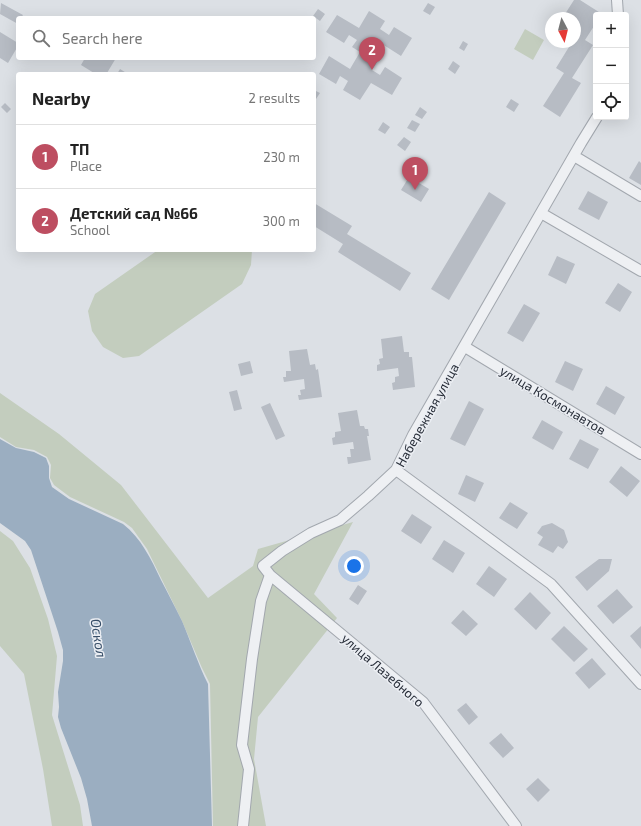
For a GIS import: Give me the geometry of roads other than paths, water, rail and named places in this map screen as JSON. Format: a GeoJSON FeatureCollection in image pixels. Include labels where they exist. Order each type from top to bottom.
{"type":"FeatureCollection","features":[{"type":"Feature","properties":{"kind":"street"},"geometry":{"type":"LineString","coordinates":[[617,0],[618,12]]}},
{"type":"Feature","properties":{"kind":"street","name":"Набережная улица"},"geometry":{"type":"LineString","coordinates":[[595,120],[413,435],[396,470],[551,584],[641,684]]}},
{"type":"Feature","properties":{"kind":"street"},"geometry":{"type":"LineString","coordinates":[[574,156],[641,196]]}},
{"type":"Feature","properties":{"kind":"street"},"geometry":{"type":"LineString","coordinates":[[541,213],[641,271]]}},
{"type":"Feature","properties":{"kind":"street","name":"улица Космонавтов"},"geometry":{"type":"LineString","coordinates":[[464,347],[641,454]]}},
{"type":"Feature","properties":{"kind":"street","name":"улица Лазебного"},"geometry":{"type":"LineString","coordinates":[[396,470],[340,520],[311,533],[282,551],[264,566],[270,575],[423,702],[516,826]]}},
{"type":"Feature","properties":{"kind":"street"},"geometry":{"type":"LineString","coordinates":[[243,826],[249,769],[242,745],[254,644],[261,600],[270,575]]}},
{"type":"Feature","properties":{"kind":"water","name":"Оскол"},"geometry":{"type":"Polygon","coordinates":[[[0,439],[16,448],[34,452],[46,458],[49,466],[49,478],[52,487],[69,499],[123,524],[140,542],[149,557],[182,621],[208,684],[212,826],[92,826],[81,778],[58,717],[58,692],[63,661],[63,650],[58,632],[31,550],[25,541],[0,523],[0,439]]]}},
{"type":"Feature","properties":{"kind":"place","name":"Детский сад №66"},"geometry":{"type":"Point","coordinates":[372,70]}},
{"type":"Feature","properties":{"kind":"place","name":"ТП"},"geometry":{"type":"Point","coordinates":[415,190]}}]}
